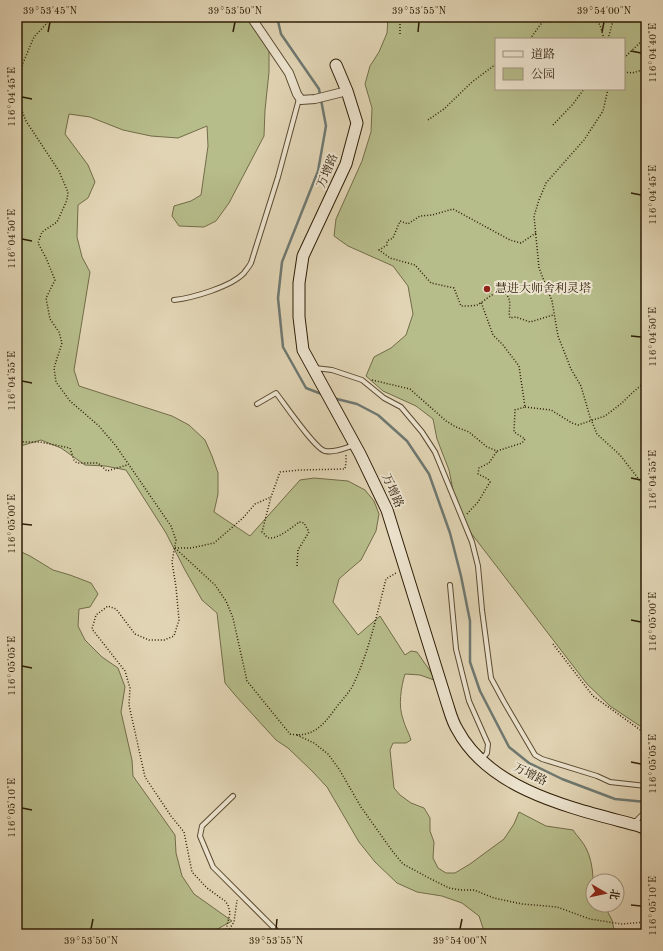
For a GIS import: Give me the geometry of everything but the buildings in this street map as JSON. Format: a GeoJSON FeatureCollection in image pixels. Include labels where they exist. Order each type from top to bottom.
{"type":"FeatureCollection","features":[{"type":"Feature","properties":{"kind":"street"},"geometry":{"type":"LineString","coordinates":[[251,17],[289,73],[299,99],[315,99],[347,91]]}},
{"type":"Feature","properties":{"kind":"street","name":"万增路"},"geometry":{"type":"LineString","coordinates":[[336,65],[347,91],[357,123],[346,164],[304,256],[299,283],[299,316],[303,350],[333,406],[350,446],[387,510],[456,729],[473,753],[492,770],[522,787],[573,808],[633,824],[646,829]]}},
{"type":"Feature","properties":{"kind":"lane"},"geometry":{"type":"LineString","coordinates":[[174,300],[190,298],[232,282],[243,274],[251,263],[278,176],[299,99]]}},
{"type":"Feature","properties":{"kind":"lane"},"geometry":{"type":"LineString","coordinates":[[312,368],[332,370],[362,380],[384,398],[401,407],[422,432],[435,452],[472,542],[478,566],[487,653],[492,678],[504,702],[535,755],[542,759],[597,776],[610,782],[646,786]]}},
{"type":"Feature","properties":{"kind":"lane"},"geometry":{"type":"LineString","coordinates":[[257,404],[276,393],[311,439],[323,451],[333,452],[350,446]]}},
{"type":"Feature","properties":{"kind":"lane"},"geometry":{"type":"LineString","coordinates":[[450,585],[456,649],[469,701],[488,744],[487,752],[481,760]]}},
{"type":"Feature","properties":{"kind":"lane"},"geometry":{"type":"LineString","coordinates":[[234,796],[202,826],[200,836],[213,867],[280,934]]}},
{"type":"Feature","properties":{"kind":"lane"},"geometry":{"type":"LineString","coordinates":[[633,824],[644,813],[646,813]]}},
{"type":"Feature","properties":{"kind":"path"},"geometry":{"type":"LineString","coordinates":[[51,17],[34,37],[23,63],[17,88],[19,103],[26,121],[59,171],[68,192],[67,200],[56,222],[42,232],[38,243],[55,280],[46,298],[50,319],[59,332],[62,343],[54,368],[56,382],[70,401],[99,426],[116,446],[127,465],[171,526],[176,540],[172,562],[179,620],[174,636],[164,640],[149,640],[135,634],[116,609],[108,606],[96,615],[92,629],[125,671],[130,688],[129,705],[146,777],[171,816],[184,832],[192,872],[207,888],[225,901],[228,906],[230,913],[226,934]]}},
{"type":"Feature","properties":{"kind":"path"},"geometry":{"type":"LineString","coordinates":[[400,17],[400,34]]}},
{"type":"Feature","properties":{"kind":"path"},"geometry":{"type":"LineString","coordinates":[[407,17],[428,17]]}},
{"type":"Feature","properties":{"kind":"path"},"geometry":{"type":"LineString","coordinates":[[531,38],[548,17],[553,19],[556,17]]}},
{"type":"Feature","properties":{"kind":"path"},"geometry":{"type":"LineString","coordinates":[[593,17],[600,25],[604,38]]}},
{"type":"Feature","properties":{"kind":"path"},"geometry":{"type":"LineString","coordinates":[[608,38],[614,17]]}},
{"type":"Feature","properties":{"kind":"path"},"geometry":{"type":"LineString","coordinates":[[625,57],[646,37]]}},
{"type":"Feature","properties":{"kind":"path"},"geometry":{"type":"LineString","coordinates":[[428,120],[444,109],[472,82],[495,65]]}},
{"type":"Feature","properties":{"kind":"path"},"geometry":{"type":"LineString","coordinates":[[625,72],[632,73],[646,69]]}},
{"type":"Feature","properties":{"kind":"path"},"geometry":{"type":"LineString","coordinates":[[553,125],[573,104],[583,90]]}},
{"type":"Feature","properties":{"kind":"path"},"geometry":{"type":"LineString","coordinates":[[608,90],[603,111],[584,140],[546,183],[534,216],[539,268],[552,301],[558,336],[571,370],[581,386],[597,434],[620,456],[641,482],[646,491]]}},
{"type":"Feature","properties":{"kind":"path"},"geometry":{"type":"LineString","coordinates":[[536,233],[521,243],[510,240],[453,209],[432,215],[420,216],[408,224],[400,221],[393,238],[387,241],[387,245],[379,250],[390,258],[415,265],[431,283],[454,288],[461,306],[477,305],[495,293],[502,293],[508,297],[510,304],[510,318],[516,317],[530,322],[554,315]]}},
{"type":"Feature","properties":{"kind":"path"},"geometry":{"type":"LineString","coordinates":[[480,302],[493,335],[503,345],[519,366],[525,407]]}},
{"type":"Feature","properties":{"kind":"path"},"geometry":{"type":"LineString","coordinates":[[362,380],[376,380],[410,389],[446,421],[469,432],[487,447],[497,451]]}},
{"type":"Feature","properties":{"kind":"path"},"geometry":{"type":"LineString","coordinates":[[462,519],[478,502],[490,482],[488,479],[478,474],[479,468],[489,463],[497,451],[522,443],[524,439],[514,432],[516,410],[525,407],[551,410],[578,425],[605,416],[646,381]]}},
{"type":"Feature","properties":{"kind":"path"},"geometry":{"type":"LineString","coordinates":[[17,440],[24,442],[40,442],[70,448],[74,460],[77,463],[98,463],[107,472],[127,465]]}},
{"type":"Feature","properties":{"kind":"path"},"geometry":{"type":"LineString","coordinates":[[297,566],[298,550],[310,532],[304,523],[299,522],[282,534],[273,538],[267,537],[262,532],[271,497],[280,472],[345,469],[350,446]]}},
{"type":"Feature","properties":{"kind":"path"},"geometry":{"type":"LineString","coordinates":[[175,548],[191,548],[214,543],[243,518],[255,504],[271,497]]}},
{"type":"Feature","properties":{"kind":"path"},"geometry":{"type":"LineString","coordinates":[[175,548],[215,585],[226,601],[233,618],[247,681],[290,734],[297,735],[314,743],[328,754],[339,769],[361,807],[403,864],[449,888],[474,890],[494,898],[522,904],[557,907],[590,919],[622,924],[646,922]]}},
{"type":"Feature","properties":{"kind":"path"},"geometry":{"type":"LineString","coordinates":[[297,735],[312,732],[324,724],[353,686],[367,650],[386,579],[405,567]]}},
{"type":"Feature","properties":{"kind":"path"},"geometry":{"type":"LineString","coordinates":[[553,644],[593,696],[646,734]]}},
{"type":"Feature","properties":{"kind":"path"},"geometry":{"type":"LineString","coordinates":[[226,934],[234,922],[238,892]]}},
{"type":"Feature","properties":{"kind":"green space"},"geometry":{"type":"Polygon","coordinates":[[[17,17],[257,17],[269,50],[269,72],[264,136],[229,203],[216,221],[204,227],[179,226],[172,216],[174,206],[191,201],[201,195],[208,146],[207,126],[178,138],[151,136],[123,130],[90,117],[69,114],[65,134],[88,165],[95,182],[88,198],[78,205],[77,237],[82,257],[90,272],[74,370],[79,386],[172,416],[189,425],[205,440],[218,473],[218,494],[214,512],[250,536],[300,480],[314,478],[348,481],[365,490],[374,501],[379,514],[376,531],[361,560],[339,579],[333,602],[358,635],[380,616],[405,655],[411,651],[417,652],[437,681],[420,675],[405,674],[401,691],[401,714],[411,740],[406,743],[393,743],[390,750],[394,788],[400,795],[411,803],[424,808],[430,818],[430,831],[434,842],[433,858],[438,868],[446,873],[455,873],[470,864],[504,839],[514,824],[519,812],[546,826],[573,830],[585,846],[591,862],[593,873],[585,873],[585,913],[608,913],[612,920],[615,934],[485,934],[479,916],[462,903],[442,896],[417,892],[397,883],[375,862],[359,842],[327,787],[288,748],[276,740],[225,683],[217,613],[202,600],[166,533],[126,470],[105,466],[85,465],[61,448],[41,440],[17,447],[17,17]]]}},
{"type":"Feature","properties":{"kind":"green space"},"geometry":{"type":"Polygon","coordinates":[[[388,17],[646,17],[646,730],[610,706],[587,684],[471,533],[455,500],[449,470],[437,439],[433,419],[416,406],[383,391],[366,376],[374,357],[391,348],[406,335],[413,314],[408,286],[393,266],[348,246],[334,236],[336,219],[362,161],[371,132],[372,108],[365,84],[370,66],[379,52],[387,33],[388,17]]]}},
{"type":"Feature","properties":{"kind":"green space"},"geometry":{"type":"Polygon","coordinates":[[[17,550],[53,570],[91,583],[98,594],[90,607],[79,609],[78,626],[85,640],[102,657],[118,668],[125,687],[121,712],[132,760],[133,776],[175,835],[176,853],[182,876],[194,894],[232,921],[210,934],[17,934],[17,550]]]}},
{"type":"Feature","properties":{"kind":"waterway"},"geometry":{"type":"LineString","coordinates":[[277,17],[281,34],[319,89],[326,126],[318,171],[282,262],[278,298],[283,347],[306,388],[324,395]]}},
{"type":"Feature","properties":{"kind":"waterway"},"geometry":{"type":"LineString","coordinates":[[333,398],[357,404],[378,415],[407,441],[429,474],[450,533],[461,576],[470,621],[470,662],[480,691],[509,747],[529,763],[562,779],[615,799],[646,802]]}},
{"type":"Feature","properties":{"kind":"place","name":"慧进大师舍利灵塔"},"geometry":{"type":"Point","coordinates":[487,289]}}]}
